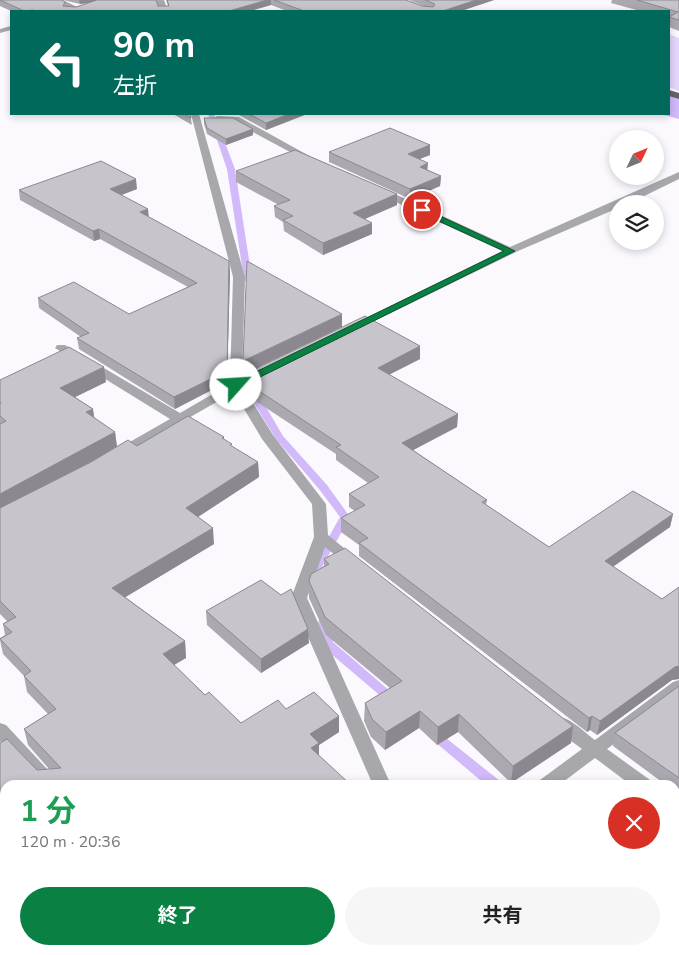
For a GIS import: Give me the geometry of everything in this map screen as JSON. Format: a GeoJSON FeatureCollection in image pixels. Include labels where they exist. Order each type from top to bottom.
{"type":"FeatureCollection","features":[{"type":"Feature","properties":{"kind":"street"},"geometry":{"type":"LineString","coordinates":[[58,0],[77,9]]}},
{"type":"Feature","properties":{"kind":"street"},"geometry":{"type":"LineString","coordinates":[[316,162],[236,119],[196,116],[239,277],[236,385],[267,436],[318,504],[321,537],[299,598],[380,780]]}},
{"type":"Feature","properties":{"kind":"street"},"geometry":{"type":"LineString","coordinates":[[637,195],[679,175]]}},
{"type":"Feature","properties":{"kind":"street"},"geometry":{"type":"LineString","coordinates":[[369,186],[511,251]]}},
{"type":"Feature","properties":{"kind":"street"},"geometry":{"type":"LineString","coordinates":[[341,334],[511,251],[609,208]]}},
{"type":"Feature","properties":{"kind":"street"},"geometry":{"type":"LineString","coordinates":[[61,348],[180,419]]}},
{"type":"Feature","properties":{"kind":"street"},"geometry":{"type":"LineString","coordinates":[[104,463],[236,385],[254,377]]}},
{"type":"Feature","properties":{"kind":"street"},"geometry":{"type":"LineString","coordinates":[[321,537],[367,573]]}},
{"type":"Feature","properties":{"kind":"street"},"geometry":{"type":"LineString","coordinates":[[553,780],[679,686]]}},
{"type":"Feature","properties":{"kind":"street"},"geometry":{"type":"LineString","coordinates":[[546,712],[637,780]]}},
{"type":"Feature","properties":{"kind":"street"},"geometry":{"type":"LineString","coordinates":[[0,730],[48,780]]}},
{"type":"Feature","properties":{"kind":"shaded area"},"geometry":{"type":"Polygon","coordinates":[[[670,34],[679,38],[679,91],[670,87],[670,34]]]}},
{"type":"Feature","properties":{"kind":"building"},"geometry":{"type":"Polygon","coordinates":[[[0,0],[62,0],[65,2],[63,6],[76,7],[97,0],[156,0],[158,6],[169,6],[167,0],[267,0],[232,10],[22,10],[0,0]]]}},
{"type":"Feature","properties":{"kind":"building"},"geometry":{"type":"Polygon","coordinates":[[[274,0],[406,0],[422,6],[433,7],[435,4],[425,0],[476,0],[446,10],[301,10],[274,0]]]}},
{"type":"Feature","properties":{"kind":"building"},"geometry":{"type":"Polygon","coordinates":[[[637,0],[679,0],[679,20],[670,17],[678,12],[637,0]]]}},
{"type":"Feature","properties":{"kind":"building"},"geometry":{"type":"Polygon","coordinates":[[[251,115],[286,115],[266,123],[251,115]]]}},
{"type":"Feature","properties":{"kind":"building"},"geometry":{"type":"Polygon","coordinates":[[[204,118],[233,118],[253,129],[226,139],[207,128],[204,118]]]}},
{"type":"Feature","properties":{"kind":"building"},"geometry":{"type":"Polygon","coordinates":[[[390,128],[430,145],[408,154],[428,163],[420,167],[441,176],[410,189],[329,152],[390,128]]]}},
{"type":"Feature","properties":{"kind":"building"},"geometry":{"type":"Polygon","coordinates":[[[295,150],[397,194],[353,213],[372,223],[323,243],[283,220],[293,216],[274,206],[290,200],[236,171],[295,150]]]}},
{"type":"Feature","properties":{"kind":"building"},"geometry":{"type":"Polygon","coordinates":[[[101,161],[136,179],[110,189],[148,209],[140,212],[229,261],[227,371],[174,397],[77,338],[89,333],[38,298],[74,282],[129,314],[197,283],[99,229],[93,231],[19,190],[101,161]]]}},
{"type":"Feature","properties":{"kind":"building"},"geometry":{"type":"Polygon","coordinates":[[[247,261],[342,314],[243,361],[247,261]]]}},
{"type":"Feature","properties":{"kind":"building"},"geometry":{"type":"Polygon","coordinates":[[[365,316],[420,346],[378,368],[458,414],[402,443],[487,500],[482,502],[549,547],[633,491],[673,514],[605,561],[662,599],[679,587],[679,666],[600,721],[592,716],[589,718],[359,543],[368,538],[341,518],[365,505],[349,494],[379,477],[336,447],[341,445],[253,387],[245,374],[365,316]]]}},
{"type":"Feature","properties":{"kind":"building"},"geometry":{"type":"Polygon","coordinates":[[[69,347],[104,367],[60,388],[93,409],[86,412],[115,432],[0,494],[0,424],[6,421],[0,416],[0,380],[69,347]]]}},
{"type":"Feature","properties":{"kind":"building"},"geometry":{"type":"Polygon","coordinates":[[[188,416],[224,437],[222,438],[232,444],[230,445],[258,462],[186,508],[213,528],[112,588],[185,641],[163,654],[205,695],[209,692],[241,723],[278,700],[286,709],[314,692],[339,716],[310,734],[319,743],[311,748],[346,780],[0,780],[0,743],[7,739],[37,770],[61,768],[24,729],[56,709],[24,676],[31,671],[0,639],[12,632],[3,624],[16,617],[0,601],[0,508],[91,462],[128,440],[137,446],[188,416]]]}},
{"type":"Feature","properties":{"kind":"building"},"geometry":{"type":"Polygon","coordinates":[[[345,548],[573,726],[513,766],[459,714],[438,727],[420,711],[386,732],[372,719],[365,703],[402,681],[325,617],[309,581],[311,574],[329,564],[324,559],[345,548]]]}},
{"type":"Feature","properties":{"kind":"building"},"geometry":{"type":"Polygon","coordinates":[[[261,580],[281,595],[291,589],[308,629],[261,659],[206,611],[261,580]]]}},
{"type":"Feature","properties":{"kind":"building"},"geometry":{"type":"Polygon","coordinates":[[[679,686],[679,778],[615,733],[679,686]]]}},
{"type":"Feature","properties":{"kind":"waterway"},"geometry":{"type":"LineString","coordinates":[[670,104],[679,107]]}},
{"type":"Feature","properties":{"kind":"waterway"},"geometry":{"type":"LineString","coordinates":[[211,115],[231,169],[248,279]]}},
{"type":"Feature","properties":{"kind":"waterway"},"geometry":{"type":"LineString","coordinates":[[254,391],[254,395],[279,437],[323,487],[345,517],[317,567],[318,575]]}},
{"type":"Feature","properties":{"kind":"waterway"},"geometry":{"type":"LineString","coordinates":[[324,622],[327,644],[394,701]]}},
{"type":"Feature","properties":{"kind":"waterway"},"geometry":{"type":"LineString","coordinates":[[432,733],[489,780]]}},
{"type":"Feature","properties":{"kind":"route"},"geometry":{"type":"LineString","coordinates":[[236,385],[511,251],[422,210]]}}]}
